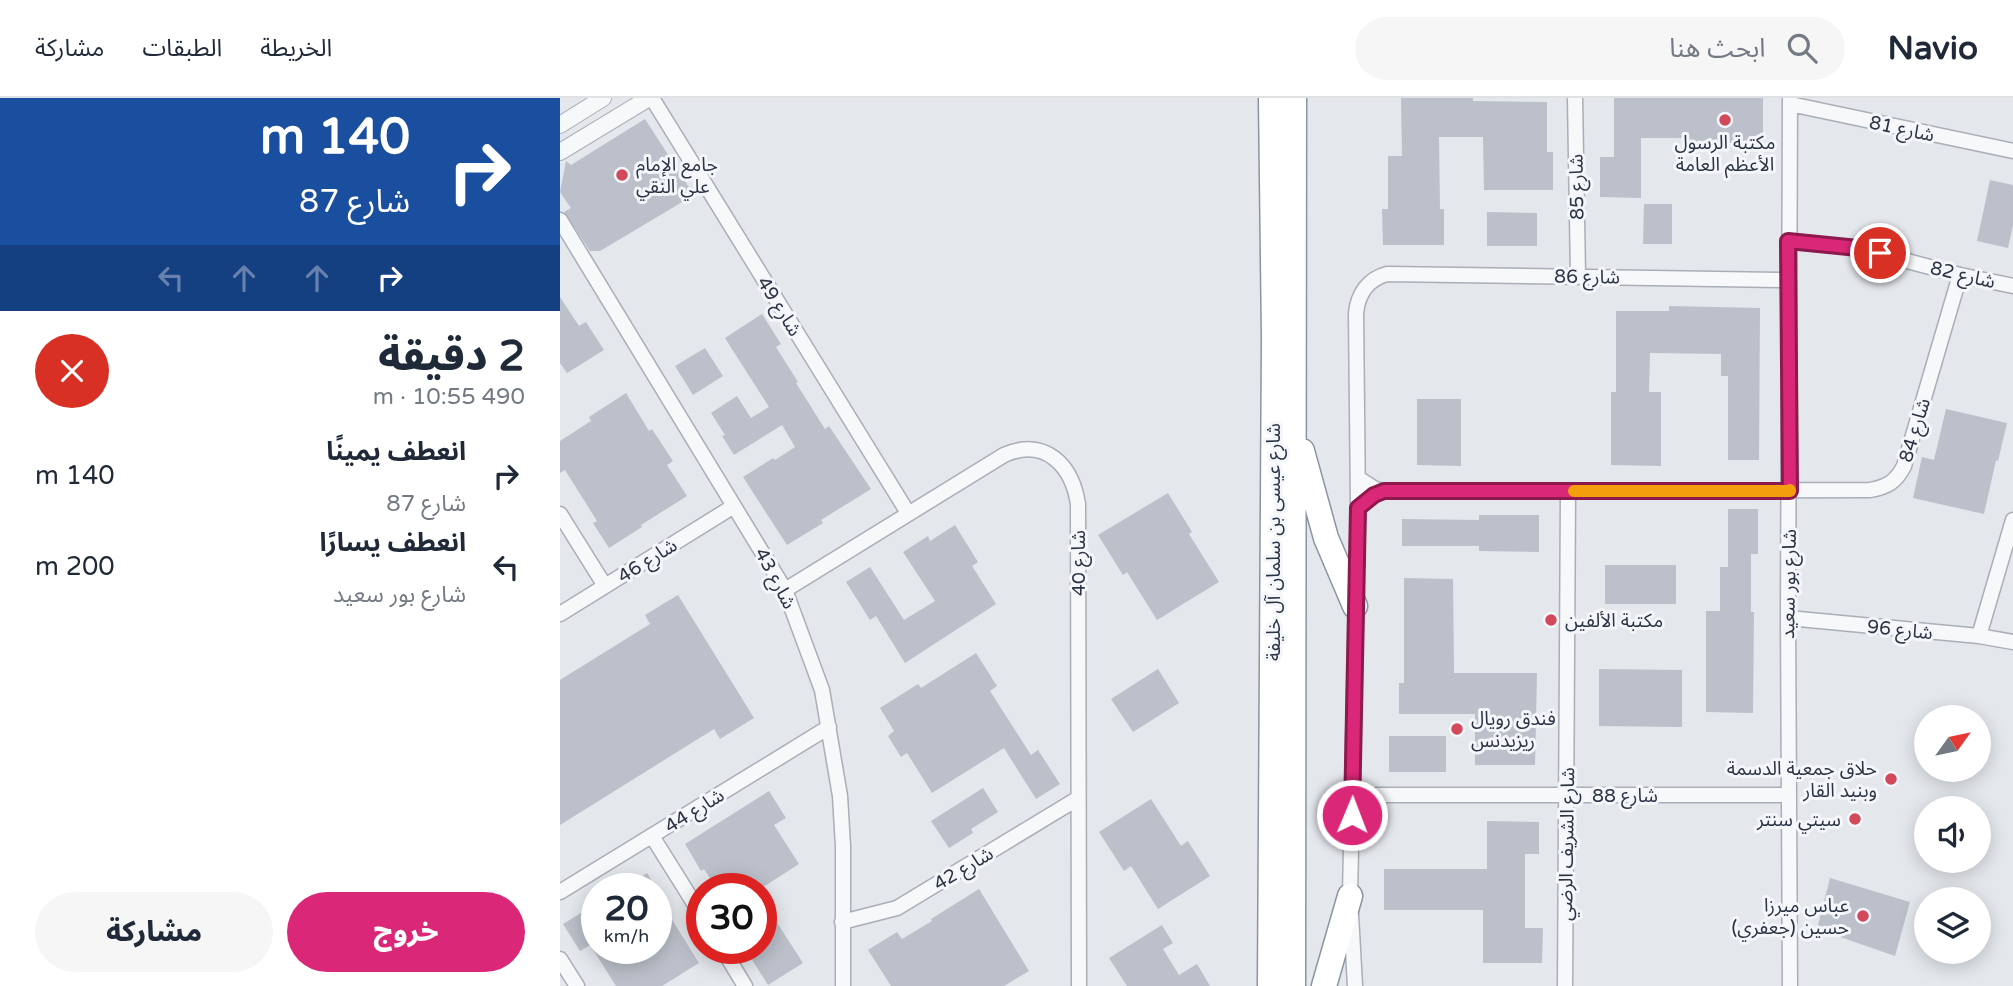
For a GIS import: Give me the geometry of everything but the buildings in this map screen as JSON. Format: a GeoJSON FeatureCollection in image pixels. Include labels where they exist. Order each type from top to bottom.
{"type":"FeatureCollection","features":[{"type":"Feature","properties":{"kind":"highway","name":"شارع عيسى بن سلمان آل خليفة"},"geometry":{"type":"LineString","coordinates":[[1269,98],[1272,139],[1274,352],[1270,986]]}},
{"type":"Feature","properties":{"kind":"highway","name":"شارع عيسى بن سلمان آل خليفة"},"geometry":{"type":"LineString","coordinates":[[1293,986],[1294,98]]}},
{"type":"Feature","properties":{"kind":"highway"},"geometry":{"type":"LineString","coordinates":[[1294,422],[1326,538],[1355,606]]}},
{"type":"Feature","properties":{"kind":"highway"},"geometry":{"type":"LineString","coordinates":[[1324,986],[1350,896]]}},
{"type":"Feature","properties":{"kind":"street"},"geometry":{"type":"LineString","coordinates":[[560,152],[609,122],[625,104],[650,98]]}},
{"type":"Feature","properties":{"kind":"street","name":"شارع 49"},"geometry":{"type":"LineString","coordinates":[[650,98],[908,513]]}},
{"type":"Feature","properties":{"kind":"street","name":"شارع 85"},"geometry":{"type":"LineString","coordinates":[[1574,98],[1578,276]]}},
{"type":"Feature","properties":{"kind":"street"},"geometry":{"type":"LineString","coordinates":[[560,125],[598,99],[609,122]]}},
{"type":"Feature","properties":{"kind":"street","name":"شارع 81"},"geometry":{"type":"LineString","coordinates":[[1790,101],[2013,151]]}},
{"type":"Feature","properties":{"kind":"street","name":"شارع بور سعيد"},"geometry":{"type":"LineString","coordinates":[[1790,101],[1790,986]]}},
{"type":"Feature","properties":{"kind":"street","name":"شارع 43"},"geometry":{"type":"LineString","coordinates":[[560,220],[785,590],[802,631],[822,690],[840,796],[843,846],[843,986]]}},
{"type":"Feature","properties":{"kind":"street","name":"شارع 82"},"geometry":{"type":"LineString","coordinates":[[1788,241],[1858,248],[2013,286]]}},
{"type":"Feature","properties":{"kind":"street","name":"شارع 86"},"geometry":{"type":"LineString","coordinates":[[1358,478],[1356,304],[1366,286],[1378,277],[1387,274],[1788,279]]}},
{"type":"Feature","properties":{"kind":"street","name":"شارع 84"},"geometry":{"type":"LineString","coordinates":[[1384,491],[1790,491],[1883,488],[1897,478],[1904,466],[1961,275]]}},
{"type":"Feature","properties":{"kind":"street","name":"شارع 40"},"geometry":{"type":"LineString","coordinates":[[785,590],[1013,451],[1028,449],[1044,452],[1057,459],[1066,471],[1078,504],[1079,986]]}},
{"type":"Feature","properties":{"kind":"street"},"geometry":{"type":"LineString","coordinates":[[1358,478],[1375,489],[1384,491]]}},
{"type":"Feature","properties":{"kind":"street"},"geometry":{"type":"LineString","coordinates":[[1355,986],[1350,896],[1358,478]]}},
{"type":"Feature","properties":{"kind":"street"},"geometry":{"type":"LineString","coordinates":[[1358,508],[1374,495],[1384,491]]}},
{"type":"Feature","properties":{"kind":"street","name":"شارع الشريف الرضي"},"geometry":{"type":"LineString","coordinates":[[1565,986],[1568,491]]}},
{"type":"Feature","properties":{"kind":"street","name":"شارع 46"},"geometry":{"type":"LineString","coordinates":[[560,614],[734,506]]}},
{"type":"Feature","properties":{"kind":"street"},"geometry":{"type":"LineString","coordinates":[[560,513],[605,586]]}},
{"type":"Feature","properties":{"kind":"street"},"geometry":{"type":"LineString","coordinates":[[1979,636],[2013,520]]}},
{"type":"Feature","properties":{"kind":"street","name":"شارع 96"},"geometry":{"type":"LineString","coordinates":[[1788,618],[1979,636],[2013,642]]}},
{"type":"Feature","properties":{"kind":"street","name":"شارع 44"},"geometry":{"type":"LineString","coordinates":[[560,892],[829,727]]}},
{"type":"Feature","properties":{"kind":"street"},"geometry":{"type":"LineString","coordinates":[[1352,775],[1377,795],[1352,815]]}},
{"type":"Feature","properties":{"kind":"street","name":"شارع 88"},"geometry":{"type":"LineString","coordinates":[[1377,795],[1788,795]]}},
{"type":"Feature","properties":{"kind":"street","name":"شارع 42"},"geometry":{"type":"LineString","coordinates":[[842,922],[897,908],[1077,799]]}},
{"type":"Feature","properties":{"kind":"street"},"geometry":{"type":"LineString","coordinates":[[652,836],[686,890]]}},
{"type":"Feature","properties":{"kind":"street"},"geometry":{"type":"LineString","coordinates":[[560,959],[577,986]]}},
{"type":"Feature","properties":{"kind":"street"},"geometry":{"type":"LineString","coordinates":[[732,964],[745,986]]}},
{"type":"Feature","properties":{"kind":"slow traffic"},"geometry":{"type":"LineString","coordinates":[[1574,491],[1790,490]]}},
{"type":"Feature","properties":{"kind":"place","name":"مكتبة الرسول الأعظم العامة"},"geometry":{"type":"Point","coordinates":[1725,120]}},
{"type":"Feature","properties":{"kind":"place","name":"جامع الإمام علي النقي"},"geometry":{"type":"Point","coordinates":[622,175]}},
{"type":"Feature","properties":{"kind":"place","name":"مكتبة الألفين"},"geometry":{"type":"Point","coordinates":[1551,620]}},
{"type":"Feature","properties":{"kind":"place","name":"فندق رويال ريزيدنس"},"geometry":{"type":"Point","coordinates":[1457,729]}},
{"type":"Feature","properties":{"kind":"place","name":"حلاق جمعية الدسمة وبنيد القار"},"geometry":{"type":"Point","coordinates":[1891,779]}},
{"type":"Feature","properties":{"kind":"place","name":"سيتي سنتر"},"geometry":{"type":"Point","coordinates":[1855,819]}},
{"type":"Feature","properties":{"kind":"place","name":"عباس ميرزا حسين (جعفري)"},"geometry":{"type":"Point","coordinates":[1863,916]}},
{"type":"Feature","properties":{"kind":"route"},"geometry":{"type":"LineString","coordinates":[[1352,815],[1358,508],[1374,495],[1384,491],[1790,491],[1788,241],[1858,248],[1880,253]]}}]}
